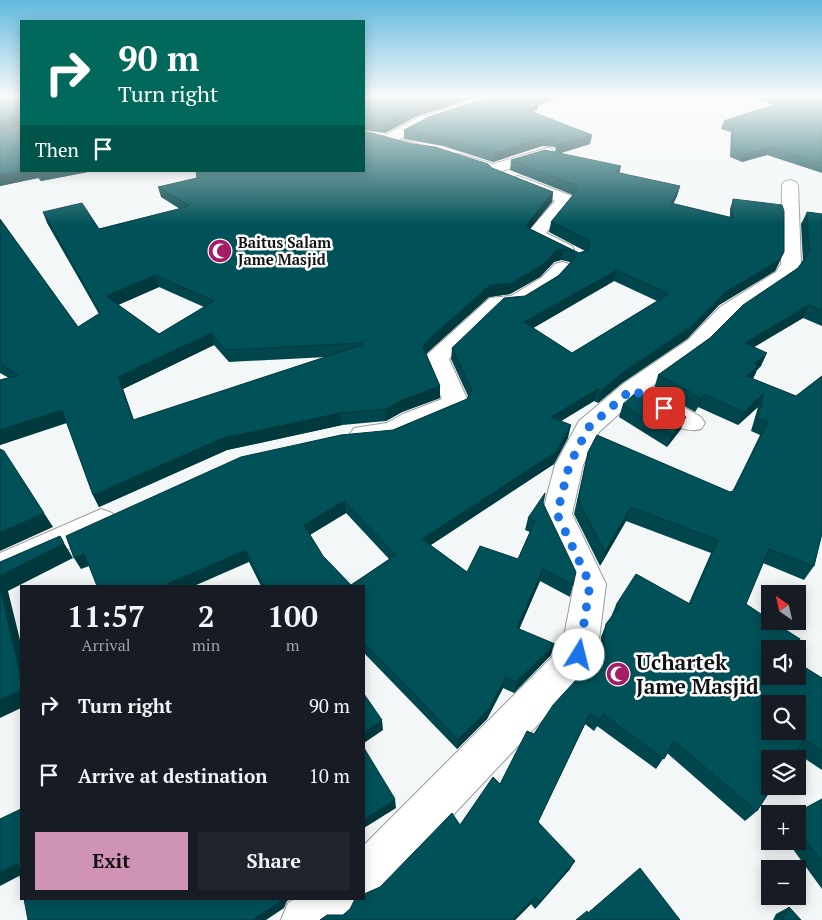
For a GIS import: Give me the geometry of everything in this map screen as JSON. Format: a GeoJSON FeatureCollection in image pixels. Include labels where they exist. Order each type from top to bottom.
{"type":"FeatureCollection","features":[{"type":"Feature","properties":{"kind":"street"},"geometry":{"type":"LineString","coordinates":[[387,140],[413,148],[429,150]]}},
{"type":"Feature","properties":{"kind":"street"},"geometry":{"type":"LineString","coordinates":[[493,169],[548,151]]}},
{"type":"Feature","properties":{"kind":"street"},"geometry":{"type":"LineString","coordinates":[[342,436],[392,431],[412,420],[456,403],[437,358],[497,302],[515,302],[548,282],[569,262],[535,234],[566,199],[497,173],[493,169],[446,154]]}},
{"type":"Feature","properties":{"kind":"street"},"geometry":{"type":"LineString","coordinates":[[365,876],[579,655],[590,584],[557,514],[569,466],[588,428],[632,389],[696,345],[728,312],[784,276],[791,264],[790,185]]}},
{"type":"Feature","properties":{"kind":"street"},"geometry":{"type":"LineString","coordinates":[[632,389],[692,423]]}},
{"type":"Feature","properties":{"kind":"street"},"geometry":{"type":"LineString","coordinates":[[0,567],[123,511]]}},
{"type":"Feature","properties":{"kind":"street"},"geometry":{"type":"LineString","coordinates":[[305,920],[333,900]]}},
{"type":"Feature","properties":{"kind":"building"},"geometry":{"type":"Polygon","coordinates":[[[0,140],[20,140],[20,171],[0,175],[0,140]]]}},
{"type":"Feature","properties":{"kind":"building"},"geometry":{"type":"Polygon","coordinates":[[[365,140],[398,140],[435,147],[488,164],[492,168],[553,192],[526,225],[530,229],[579,253],[588,250],[590,244],[588,240],[551,222],[577,190],[575,185],[511,160],[545,150],[621,166],[615,172],[680,186],[671,203],[733,218],[733,199],[782,205],[784,211],[784,252],[779,260],[723,294],[691,327],[625,371],[601,391],[598,389],[551,417],[571,425],[556,452],[422,539],[467,572],[480,546],[518,559],[535,521],[528,518],[545,493],[543,503],[576,572],[573,585],[543,569],[517,628],[555,644],[516,682],[506,677],[489,709],[458,739],[365,644],[365,585],[351,585],[264,585],[246,550],[166,585],[97,585],[84,553],[74,558],[66,536],[241,457],[341,435],[393,430],[467,399],[472,390],[452,348],[504,298],[525,296],[558,276],[576,257],[572,251],[563,249],[556,251],[542,265],[512,283],[490,285],[428,340],[423,347],[440,386],[402,400],[386,409],[340,413],[223,438],[93,495],[62,410],[0,430],[0,380],[19,375],[0,364],[0,219],[78,327],[100,313],[43,212],[82,203],[99,229],[190,206],[158,187],[197,178],[196,172],[365,172],[365,140]],[[617,270],[524,322],[572,353],[669,294],[617,270]],[[155,275],[106,296],[159,334],[214,301],[155,275]],[[211,333],[118,377],[133,420],[362,345],[362,343],[226,350],[211,333]],[[344,501],[304,525],[323,556],[351,585],[396,555],[344,501]]]}},
{"type":"Feature","properties":{"kind":"building"},"geometry":{"type":"Polygon","coordinates":[[[452,140],[535,140],[494,153],[452,140]]]}},
{"type":"Feature","properties":{"kind":"building"},"geometry":{"type":"Polygon","coordinates":[[[557,140],[574,140],[556,145],[557,140]]]}},
{"type":"Feature","properties":{"kind":"building"},"geometry":{"type":"Polygon","coordinates":[[[733,140],[822,140],[822,163],[770,147],[745,154],[733,149],[733,140]]]}},
{"type":"Feature","properties":{"kind":"building"},"geometry":{"type":"Polygon","coordinates":[[[807,212],[822,214],[822,310],[809,305],[745,343],[767,353],[754,364],[759,366],[746,376],[796,396],[822,376],[822,533],[814,566],[769,549],[746,604],[761,614],[761,630],[786,630],[800,639],[761,640],[761,685],[806,685],[806,668],[822,678],[822,751],[806,740],[806,695],[761,695],[761,740],[803,740],[797,750],[761,750],[761,795],[767,795],[757,811],[674,741],[664,759],[603,714],[599,720],[590,713],[538,822],[575,861],[540,902],[535,897],[512,920],[320,920],[327,915],[343,915],[350,909],[354,900],[365,900],[365,894],[380,887],[452,813],[460,825],[493,777],[500,784],[527,731],[534,734],[553,705],[598,656],[604,643],[606,624],[619,607],[616,605],[636,574],[690,604],[718,540],[631,507],[605,552],[578,500],[588,452],[597,435],[730,492],[733,491],[768,422],[758,418],[764,393],[744,412],[704,394],[701,398],[658,375],[710,338],[743,305],[798,268],[809,252],[807,212]]]}},
{"type":"Feature","properties":{"kind":"building"},"geometry":{"type":"Polygon","coordinates":[[[638,391],[670,411],[686,417],[672,435],[623,404],[638,391]]]}},
{"type":"Feature","properties":{"kind":"building"},"geometry":{"type":"Polygon","coordinates":[[[0,449],[4,451],[44,513],[0,532],[0,449]]]}},
{"type":"Feature","properties":{"kind":"building"},"geometry":{"type":"Polygon","coordinates":[[[60,536],[64,543],[0,575],[0,562],[60,536]]]}},
{"type":"Feature","properties":{"kind":"building"},"geometry":{"type":"Polygon","coordinates":[[[0,588],[20,676],[20,690],[0,699],[0,588]]]}},
{"type":"Feature","properties":{"kind":"building"},"geometry":{"type":"Polygon","coordinates":[[[365,695],[382,720],[365,731],[365,695]]]}},
{"type":"Feature","properties":{"kind":"building"},"geometry":{"type":"Polygon","coordinates":[[[365,750],[395,799],[365,818],[365,750]]]}},
{"type":"Feature","properties":{"kind":"building"},"geometry":{"type":"Polygon","coordinates":[[[822,799],[822,862],[806,840],[806,808],[822,799]]]}},
{"type":"Feature","properties":{"kind":"building"},"geometry":{"type":"Polygon","coordinates":[[[20,809],[20,876],[18,863],[0,872],[0,819],[20,809]]]}},
{"type":"Feature","properties":{"kind":"building"},"geometry":{"type":"Polygon","coordinates":[[[640,868],[680,920],[576,920],[587,911],[588,913],[640,868]]]}},
{"type":"Feature","properties":{"kind":"building"},"geometry":{"type":"Polygon","coordinates":[[[24,900],[281,900],[252,920],[28,920],[24,900]]]}},
{"type":"Feature","properties":{"kind":"building"},"geometry":{"type":"Polygon","coordinates":[[[789,907],[801,920],[782,920],[789,907]]]}},
{"type":"Feature","properties":{"kind":"place","name":"Baitus Salam Jame Masjid"},"geometry":{"type":"Point","coordinates":[220,251]}},
{"type":"Feature","properties":{"kind":"place","name":"Uchartek Jame Masjid"},"geometry":{"type":"Point","coordinates":[618,674]}},
{"type":"Feature","properties":{"kind":"route"},"geometry":{"type":"LineString","coordinates":[[579,655],[590,584],[557,514],[569,466],[588,428],[632,389],[664,408]]}}]}
